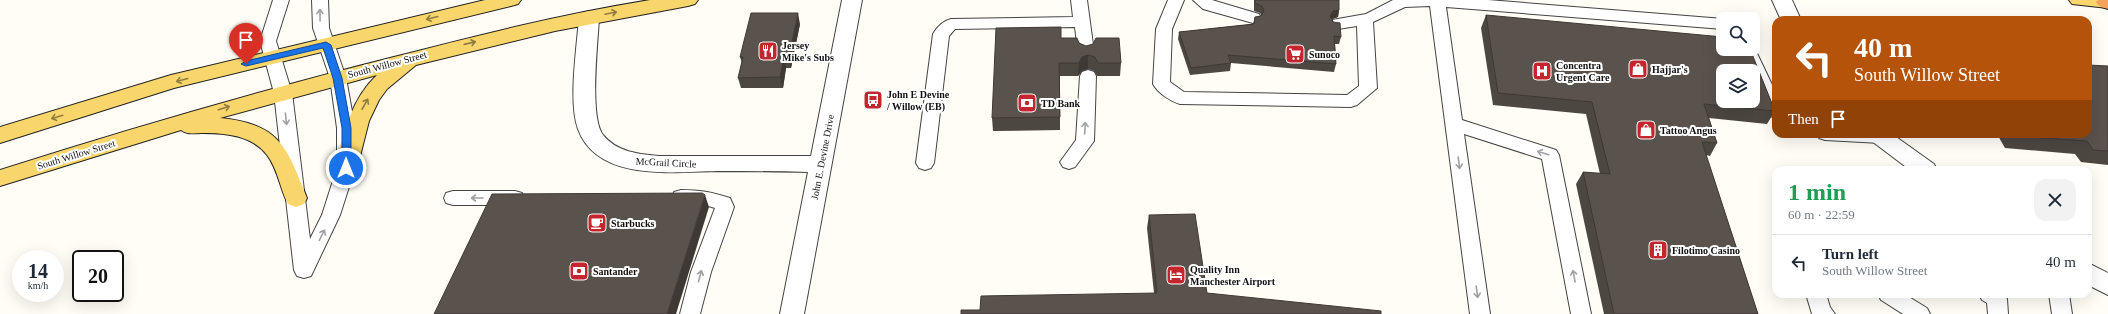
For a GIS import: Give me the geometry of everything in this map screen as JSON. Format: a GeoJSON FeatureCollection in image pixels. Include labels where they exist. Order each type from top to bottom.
{"type":"FeatureCollection","features":[{"type":"Feature","properties":{"kind":"main road"},"geometry":{"type":"LineString","coordinates":[[0,135],[172,82],[511,0]]}},
{"type":"Feature","properties":{"kind":"main road","name":"South Willow Street"},"geometry":{"type":"LineString","coordinates":[[0,178],[135,135],[441,50],[589,17],[688,0]]}},
{"type":"Feature","properties":{"kind":"main road"},"geometry":{"type":"LineString","coordinates":[[2079,0],[2107,2]]}},
{"type":"Feature","properties":{"kind":"main road"},"geometry":{"type":"LineString","coordinates":[[346,168],[357,123],[368,98],[381,83],[399,68],[441,50]]}},
{"type":"Feature","properties":{"kind":"main road"},"geometry":{"type":"LineString","coordinates":[[135,135],[189,126],[210,125],[229,126],[244,130],[258,136],[276,151],[282,160],[296,198]]}},
{"type":"Feature","properties":{"kind":"street","name":"John E. Devine Drive"},"geometry":{"type":"LineString","coordinates":[[792,314],[852,0]]}},
{"type":"Feature","properties":{"kind":"street"},"geometry":{"type":"LineString","coordinates":[[1782,0],[1789,16]]}},
{"type":"Feature","properties":{"kind":"street","name":"McGrail Circle"},"geometry":{"type":"LineString","coordinates":[[589,17],[586,108],[588,129],[596,142],[608,152],[625,159],[643,162],[680,164],[770,162],[820,164]]}},
{"type":"Feature","properties":{"kind":"street"},"geometry":{"type":"LineString","coordinates":[[1882,138],[1920,166]]}},
{"type":"Feature","properties":{"kind":"street"},"geometry":{"type":"LineString","coordinates":[[2092,275],[2108,285]]}},
{"type":"Feature","properties":{"kind":"lane"},"geometry":{"type":"LineString","coordinates":[[281,0],[268,41],[274,57],[283,93],[304,270],[332,215],[346,168],[346,128],[338,78],[321,28],[320,0]]}},
{"type":"Feature","properties":{"kind":"lane"},"geometry":{"type":"LineString","coordinates":[[1080,0],[1086,52]]}},
{"type":"Feature","properties":{"kind":"lane"},"geometry":{"type":"LineString","coordinates":[[1176,0],[1164,29],[1161,84],[1180,98],[1352,101],[1368,88],[1365,21]]}},
{"type":"Feature","properties":{"kind":"lane"},"geometry":{"type":"LineString","coordinates":[[1201,0],[1209,5],[1254,18]]}},
{"type":"Feature","properties":{"kind":"lane"},"geometry":{"type":"LineString","coordinates":[[1338,24],[1365,21],[1386,13],[1401,1],[1437,1],[1716,23]]}},
{"type":"Feature","properties":{"kind":"lane"},"geometry":{"type":"LineString","coordinates":[[1437,1],[1480,314]]}},
{"type":"Feature","properties":{"kind":"lane"},"geometry":{"type":"LineString","coordinates":[[925,163],[941,34],[951,24],[1083,22]]}},
{"type":"Feature","properties":{"kind":"lane"},"geometry":{"type":"LineString","coordinates":[[1751,56],[1772,103]]}},
{"type":"Feature","properties":{"kind":"lane"},"geometry":{"type":"LineString","coordinates":[[1069,162],[1084,141],[1088,76]]}},
{"type":"Feature","properties":{"kind":"lane"},"geometry":{"type":"LineString","coordinates":[[1454,124],[1550,155],[1581,314]]}},
{"type":"Feature","properties":{"kind":"lane"},"geometry":{"type":"LineString","coordinates":[[667,197],[706,197],[720,201],[725,207],[701,272],[690,314]]}},
{"type":"Feature","properties":{"kind":"lane"},"geometry":{"type":"LineString","coordinates":[[453,198],[532,198]]}},
{"type":"Feature","properties":{"kind":"lane"},"geometry":{"type":"LineString","coordinates":[[1817,298],[1821,312],[1825,314]]}},
{"type":"Feature","properties":{"kind":"lane"},"geometry":{"type":"LineString","coordinates":[[1894,298],[1920,314]]}},
{"type":"Feature","properties":{"kind":"lane"},"geometry":{"type":"LineString","coordinates":[[1995,298],[1997,299],[1998,314]]}},
{"type":"Feature","properties":{"kind":"lane"},"geometry":{"type":"LineString","coordinates":[[2060,298],[2062,314]]}},
{"type":"Feature","properties":{"kind":"building"},"geometry":{"type":"Polygon","coordinates":[[[1255,0],[1339,0],[1339,10],[1333,11],[1330,16],[1333,22],[1340,23],[1341,37],[1334,36],[1336,64],[1228,55],[1231,63],[1191,68],[1179,32],[1254,24],[1255,17],[1261,16],[1264,11],[1262,6],[1255,3],[1255,0]]]}},
{"type":"Feature","properties":{"kind":"building"},"geometry":{"type":"Polygon","coordinates":[[[751,13],[798,13],[789,57],[784,57],[780,77],[738,78],[743,57],[740,57],[751,13]]]}},
{"type":"Feature","properties":{"kind":"building"},"geometry":{"type":"Polygon","coordinates":[[[1486,15],[1716,36],[1716,56],[1753,56],[1756,64],[1716,64],[1716,105],[1704,104],[1717,143],[1702,142],[1758,314],[1614,314],[1583,172],[1610,174],[1592,102],[1498,93],[1486,15]]]}},
{"type":"Feature","properties":{"kind":"building","name":"TD Bank"},"geometry":{"type":"Polygon","coordinates":[[[1061,27],[1061,38],[1077,38],[1079,43],[1086,46],[1093,44],[1096,38],[1119,38],[1121,63],[1098,63],[1095,57],[1088,55],[1082,57],[1079,63],[1059,63],[1060,117],[992,118],[996,28],[1061,27]]]}},
{"type":"Feature","properties":{"kind":"building"},"geometry":{"type":"Polygon","coordinates":[[[2092,65],[2108,66],[2108,151],[2093,150],[2087,141],[2044,138],[2092,138],[2092,65]]]}},
{"type":"Feature","properties":{"kind":"building"},"geometry":{"type":"Polygon","coordinates":[[[1760,74],[1772,104],[1772,111],[1745,108],[1760,108],[1760,74]]]}},
{"type":"Feature","properties":{"kind":"building"},"geometry":{"type":"Polygon","coordinates":[[[702,193],[705,195],[667,314],[434,314],[492,194],[702,193]]]}},
{"type":"Feature","properties":{"kind":"building"},"geometry":{"type":"Polygon","coordinates":[[[1195,214],[1207,293],[1381,311],[1381,314],[961,314],[961,310],[980,310],[981,296],[1157,293],[1149,215],[1195,214]]]}},
{"type":"Feature","properties":{"kind":"place","name":"Jersey Mike's Subs"},"geometry":{"type":"Point","coordinates":[768,51]}},
{"type":"Feature","properties":{"kind":"place","name":"Sunoco"},"geometry":{"type":"Point","coordinates":[1295,54]}},
{"type":"Feature","properties":{"kind":"place","name":"Hajjar's"},"geometry":{"type":"Point","coordinates":[1638,69]}},
{"type":"Feature","properties":{"kind":"place","name":"Concentra Urgent Care"},"geometry":{"type":"Point","coordinates":[1542,71]}},
{"type":"Feature","properties":{"kind":"place","name":"John E Devine / Willow (EB)"},"geometry":{"type":"Point","coordinates":[873,100]}},
{"type":"Feature","properties":{"kind":"place","name":"TD Bank"},"geometry":{"type":"Point","coordinates":[1027,103]}},
{"type":"Feature","properties":{"kind":"place","name":"Tattoo Angus"},"geometry":{"type":"Point","coordinates":[1646,130]}},
{"type":"Feature","properties":{"kind":"place","name":"Starbucks"},"geometry":{"type":"Point","coordinates":[597,223]}},
{"type":"Feature","properties":{"kind":"place","name":"Filotimo Casino"},"geometry":{"type":"Point","coordinates":[1658,250]}},
{"type":"Feature","properties":{"kind":"place","name":"Santander"},"geometry":{"type":"Point","coordinates":[579,271]}},
{"type":"Feature","properties":{"kind":"place","name":"Quality Inn Manchester Airport"},"geometry":{"type":"Point","coordinates":[1176,275]}},
{"type":"Feature","properties":{"kind":"route"},"geometry":{"type":"LineString","coordinates":[[246,64],[326,45],[338,78],[346,128],[346,168]]}}]}
